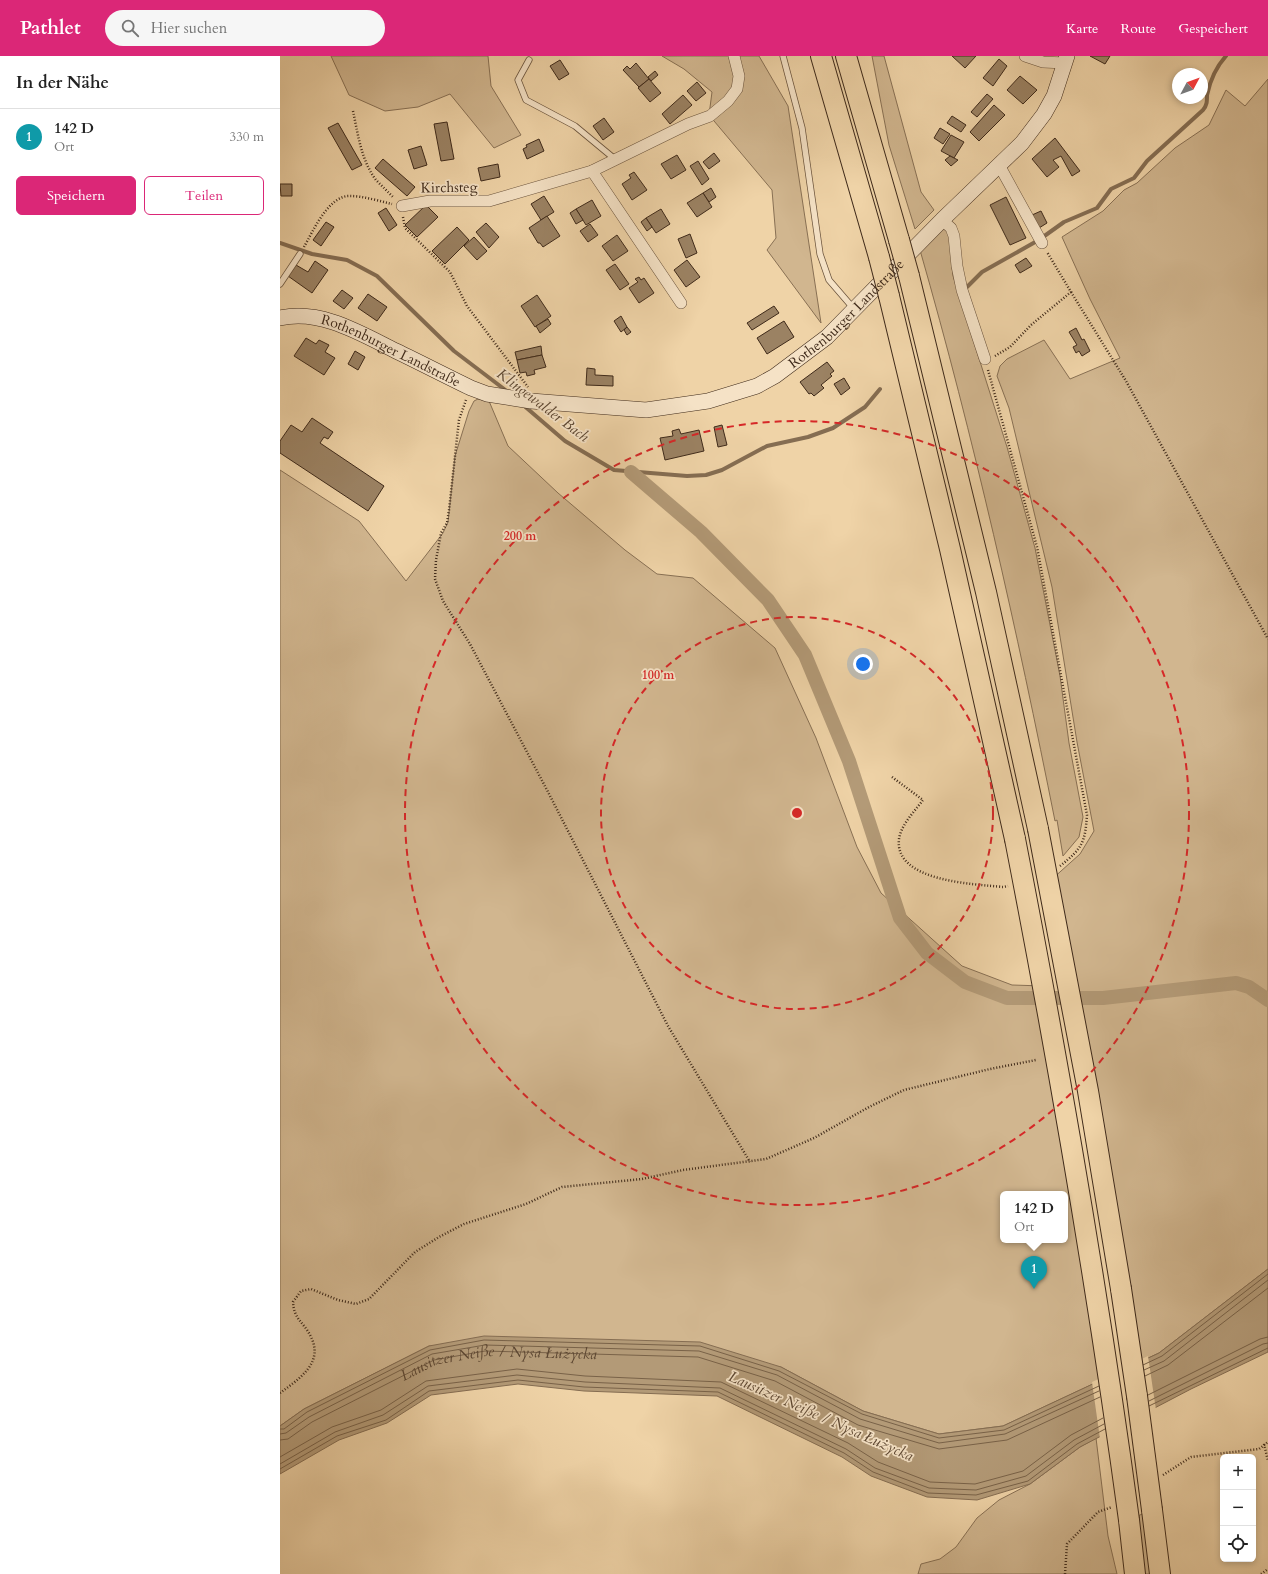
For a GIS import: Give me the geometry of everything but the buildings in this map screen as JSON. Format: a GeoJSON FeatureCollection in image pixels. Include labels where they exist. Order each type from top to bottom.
{"type":"FeatureCollection","features":[{"type":"Feature","properties":{"kind":"highway"},"geometry":{"type":"LineString","coordinates":[[821,56],[889,296],[950,549],[1015,839],[1078,1173],[1114,1409],[1135,1574]]}},
{"type":"Feature","properties":{"kind":"highway"},"geometry":{"type":"LineString","coordinates":[[846,56],[909,276],[986,592],[1038,829],[1089,1098],[1137,1396],[1160,1574]]}},
{"type":"Feature","properties":{"kind":"street","name":"Kirchsteg"},"geometry":{"type":"LineString","coordinates":[[402,206],[430,201],[489,201],[592,171],[688,124],[710,116],[722,106],[737,89],[739,76],[734,56]]}},
{"type":"Feature","properties":{"kind":"street"},"geometry":{"type":"LineString","coordinates":[[1025,56],[1043,62],[1066,59]]}},
{"type":"Feature","properties":{"kind":"street","name":"Rothenburger Landstraße"},"geometry":{"type":"LineString","coordinates":[[280,318],[300,316],[337,323],[471,388],[499,396],[536,401],[646,410],[708,400],[757,386],[775,376],[827,337],[942,220],[1022,143],[1044,114],[1054,96],[1066,59]]}},
{"type":"Feature","properties":{"kind":"street"},"geometry":{"type":"LineString","coordinates":[[999,165],[1042,243]]}},
{"type":"Feature","properties":{"kind":"street"},"geometry":{"type":"LineString","coordinates":[[592,171],[681,303]]}},
{"type":"Feature","properties":{"kind":"street"},"geometry":{"type":"LineString","coordinates":[[942,220],[951,228],[954,236],[957,266],[962,290],[985,359]]}},
{"type":"Feature","properties":{"kind":"lane"},"geometry":{"type":"LineString","coordinates":[[784,56],[802,128],[820,254],[829,280],[854,310]]}},
{"type":"Feature","properties":{"kind":"lane"},"geometry":{"type":"LineString","coordinates":[[529,60],[518,80],[526,100],[575,126],[616,160]]}},
{"type":"Feature","properties":{"kind":"lane"},"geometry":{"type":"LineString","coordinates":[[280,284],[300,254]]}},
{"type":"Feature","properties":{"kind":"path"},"geometry":{"type":"LineString","coordinates":[[353,111],[363,155],[376,179],[402,206],[405,228],[450,272],[467,306],[536,401]]}},
{"type":"Feature","properties":{"kind":"path","name":"Kirchsteg"},"geometry":{"type":"LineString","coordinates":[[305,245],[318,222],[336,200],[349,196],[402,206]]}},
{"type":"Feature","properties":{"kind":"path"},"geometry":{"type":"LineString","coordinates":[[1042,243],[1126,381],[1268,639]]}},
{"type":"Feature","properties":{"kind":"path"},"geometry":{"type":"LineString","coordinates":[[985,359],[998,355],[1010,347],[1031,325],[1071,292]]}},
{"type":"Feature","properties":{"kind":"path"},"geometry":{"type":"LineString","coordinates":[[471,388],[459,420],[449,510],[446,523],[441,533],[436,560],[435,579],[443,601],[470,644],[540,776],[668,1026],[750,1162]]}},
{"type":"Feature","properties":{"kind":"path"},"geometry":{"type":"LineString","coordinates":[[280,1392],[296,1381],[311,1367],[316,1354],[311,1337],[293,1311],[293,1302],[301,1291],[311,1289],[338,1300],[356,1304],[370,1299],[398,1272],[415,1252],[439,1237],[464,1224],[526,1204],[562,1187],[642,1179],[683,1170],[766,1159],[814,1138],[869,1107],[904,1090],[1036,1060]]}},
{"type":"Feature","properties":{"kind":"path"},"geometry":{"type":"LineString","coordinates":[[1268,1442],[1264,1444],[1268,1461]]}},
{"type":"Feature","properties":{"kind":"path"},"geometry":{"type":"LineString","coordinates":[[1262,1574],[1268,1569]]}},
{"type":"Feature","properties":{"kind":"shaded area"},"geometry":{"type":"Polygon","coordinates":[[[331,56],[488,56],[491,86],[521,135],[494,148],[450,94],[418,107],[385,111],[349,95],[331,56]]]}},
{"type":"Feature","properties":{"kind":"shaded area"},"geometry":{"type":"Polygon","coordinates":[[[662,56],[759,56],[788,106],[821,323],[767,250],[776,238],[772,190],[709,115],[712,92],[684,69],[662,56]]]}},
{"type":"Feature","properties":{"kind":"shaded area"},"geometry":{"type":"Polygon","coordinates":[[[872,56],[884,56],[921,192],[934,210],[915,229],[889,145],[872,56]]]}},
{"type":"Feature","properties":{"kind":"shaded area"},"geometry":{"type":"Polygon","coordinates":[[[1268,79],[1268,1269],[1159,1353],[1133,1365],[1051,880],[1080,854],[1094,831],[1077,742],[1052,587],[1009,408],[997,376],[1000,366],[1007,359],[1044,340],[1070,379],[1120,358],[1090,299],[1062,237],[1103,211],[1124,190],[1137,183],[1175,148],[1209,125],[1226,90],[1245,106],[1268,79]]]}},
{"type":"Feature","properties":{"kind":"shaded area"},"geometry":{"type":"Polygon","coordinates":[[[943,228],[949,232],[953,276],[1007,447],[1035,548],[1060,676],[1069,743],[1083,817],[1079,837],[1063,856],[1057,820],[1055,821],[994,534],[959,392],[920,250],[943,228]]]}},
{"type":"Feature","properties":{"kind":"shaded area"},"geometry":{"type":"Polygon","coordinates":[[[478,399],[489,401],[508,446],[558,493],[625,550],[657,574],[693,578],[775,648],[816,738],[857,847],[881,893],[962,966],[1012,985],[1044,986],[1108,1377],[1003,1426],[939,1434],[863,1411],[781,1367],[429,1346],[304,1409],[280,1426],[280,470],[359,521],[406,581],[443,533],[448,522],[455,456],[469,411],[474,401],[478,399]]]}},
{"type":"Feature","properties":{"kind":"shaded area"},"geometry":{"type":"Polygon","coordinates":[[[1096,1438],[1108,1536],[1117,1574],[918,1574],[921,1564],[940,1559],[956,1547],[977,1518],[999,1500],[1030,1484],[1080,1447],[1096,1438]]]}},
{"type":"Feature","properties":{"kind":"shaded area"},"geometry":{"type":"Polygon","coordinates":[[[1144,1513],[1153,1574],[1144,1574],[1138,1516],[1144,1513]]]}},
{"type":"Feature","properties":{"kind":"water","name":"Lausitzer Neiße / Nysa Łużycka"},"geometry":{"type":"Polygon","coordinates":[[[1268,1269],[1268,1352],[1191,1389],[1080,1447],[1030,1484],[977,1500],[927,1497],[871,1476],[842,1457],[717,1396],[584,1391],[518,1384],[431,1395],[387,1423],[339,1440],[280,1474],[280,1426],[304,1409],[429,1346],[484,1336],[700,1342],[781,1367],[863,1411],[939,1434],[1003,1426],[1159,1353],[1268,1269]]]}},
{"type":"Feature","properties":{"kind":"pier"},"geometry":{"type":"Polygon","coordinates":[[[1148,1356],[1156,1410],[1100,1439],[1092,1382],[1148,1356]]]}},
{"type":"Feature","properties":{"kind":"waterway","name":"Klingewalder Bach"},"geometry":{"type":"LineString","coordinates":[[1043,237],[1064,222],[1097,208],[1111,189],[1134,178],[1147,161],[1203,110],[1216,69],[1226,56]]}},
{"type":"Feature","properties":{"kind":"waterway","name":"Klingewalder Bach"},"geometry":{"type":"LineString","coordinates":[[966,288],[982,272],[1037,241]]}},
{"type":"Feature","properties":{"kind":"waterway","name":"Klingewalder Bach"},"geometry":{"type":"LineString","coordinates":[[280,243],[312,254],[347,260],[377,276],[454,351],[508,392]]}},
{"type":"Feature","properties":{"kind":"waterway","name":"Klingewalder Bach"},"geometry":{"type":"LineString","coordinates":[[522,404],[565,441],[614,470],[687,476],[706,475],[722,470],[767,446],[808,437],[833,428],[865,407],[880,389]]}},
{"type":"Feature","properties":{"kind":"waterway"},"geometry":{"type":"LineString","coordinates":[[631,472],[701,532],[768,600],[805,655],[849,761],[900,918],[927,953],[965,982],[1007,998],[1103,998],[1236,983],[1249,987],[1268,1000]]}},
{"type":"Feature","properties":{"kind":"place","name":"142 D"},"geometry":{"type":"Point","coordinates":[1034,1289]}}]}
